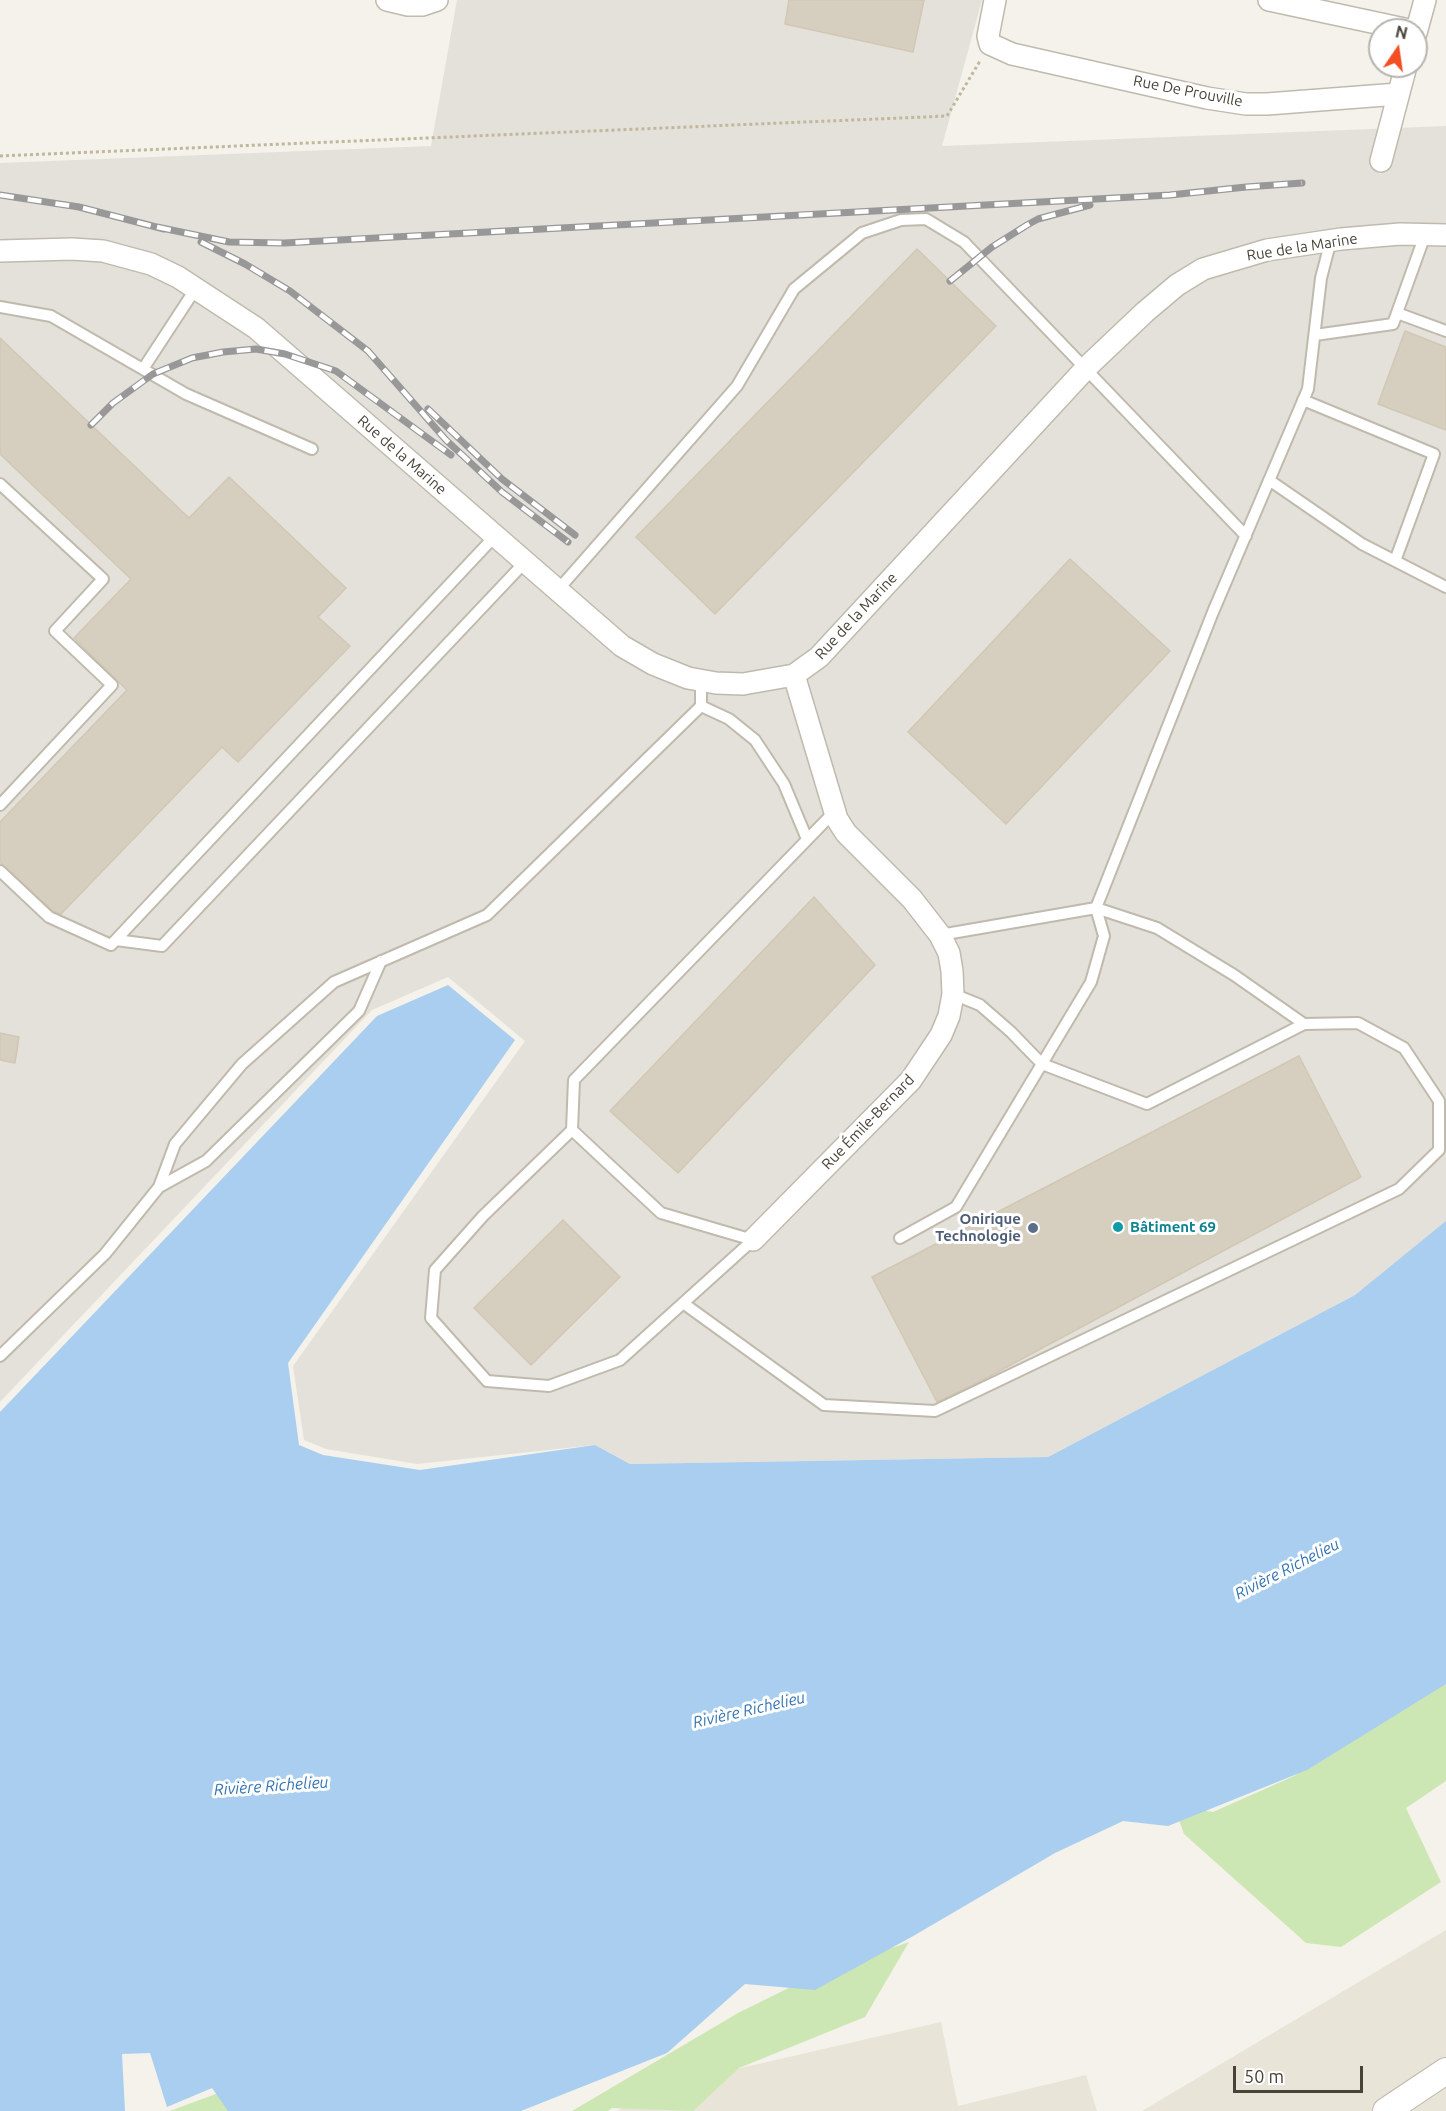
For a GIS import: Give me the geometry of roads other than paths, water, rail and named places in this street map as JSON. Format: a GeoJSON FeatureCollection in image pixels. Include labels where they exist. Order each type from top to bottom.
{"type":"FeatureCollection","features":[{"type":"Feature","properties":{"kind":"street"},"geometry":{"type":"LineString","coordinates":[[387,0],[408,5],[422,5],[436,0]]}},
{"type":"Feature","properties":{"kind":"street","name":"Rue De Prouville"},"geometry":{"type":"LineString","coordinates":[[994,0],[989,40],[1012,54],[1208,98],[1246,104],[1398,94]]}},
{"type":"Feature","properties":{"kind":"street"},"geometry":{"type":"LineString","coordinates":[[1269,0],[1368,21]]}},
{"type":"Feature","properties":{"kind":"street"},"geometry":{"type":"LineString","coordinates":[[1420,18],[1425,0]]}},
{"type":"Feature","properties":{"kind":"street"},"geometry":{"type":"LineString","coordinates":[[1381,161],[1403,78]]}},
{"type":"Feature","properties":{"kind":"street","name":"Rue de la Marine"},"geometry":{"type":"LineString","coordinates":[[0,251],[72,249],[103,251],[151,264],[196,288],[256,328],[622,646],[653,664],[688,678],[716,683],[743,684],[794,675],[819,657],[1085,369],[1177,285],[1203,269],[1267,250],[1331,240],[1400,234],[1446,235]]}},
{"type":"Feature","properties":{"kind":"street","name":"Rue Émile-Bernard"},"geometry":{"type":"LineString","coordinates":[[753,1240],[911,1080],[941,1035],[949,1016],[952,994],[949,953],[940,935],[912,899],[846,833],[834,812],[794,675]]}},
{"type":"Feature","properties":{"kind":"street"},"geometry":{"type":"LineString","coordinates":[[1386,2111],[1446,2071]]}},
{"type":"Feature","properties":{"kind":"lane"},"geometry":{"type":"LineString","coordinates":[[557,591],[737,386],[794,289],[862,233],[901,220],[927,219],[964,242],[1245,536]]}},
{"type":"Feature","properties":{"kind":"lane"},"geometry":{"type":"LineString","coordinates":[[1314,335],[1393,324],[1425,235]]}},
{"type":"Feature","properties":{"kind":"lane"},"geometry":{"type":"LineString","coordinates":[[900,1238],[956,1207],[1091,982],[1104,936],[1096,908],[1213,612],[1308,389],[1321,278],[1331,240]]}},
{"type":"Feature","properties":{"kind":"lane"},"geometry":{"type":"LineString","coordinates":[[143,369],[196,288]]}},
{"type":"Feature","properties":{"kind":"lane"},"geometry":{"type":"LineString","coordinates":[[0,307],[51,316],[186,394],[312,449]]}},
{"type":"Feature","properties":{"kind":"lane"},"geometry":{"type":"LineString","coordinates":[[1397,313],[1446,331]]}},
{"type":"Feature","properties":{"kind":"lane"},"geometry":{"type":"LineString","coordinates":[[1303,400],[1434,454],[1395,561]]}},
{"type":"Feature","properties":{"kind":"lane"},"geometry":{"type":"LineString","coordinates":[[1269,480],[1362,544],[1446,586]]}},
{"type":"Feature","properties":{"kind":"lane"},"geometry":{"type":"LineString","coordinates":[[0,484],[103,579],[55,631],[112,685],[0,805]]}},
{"type":"Feature","properties":{"kind":"lane"},"geometry":{"type":"LineString","coordinates":[[0,871],[49,917],[111,945],[495,536]]}},
{"type":"Feature","properties":{"kind":"lane"},"geometry":{"type":"LineString","coordinates":[[116,940],[162,946],[525,562]]}},
{"type":"Feature","properties":{"kind":"lane"},"geometry":{"type":"LineString","coordinates":[[0,1356],[105,1254],[159,1187],[175,1144],[242,1064],[334,981],[487,915],[701,706],[701,680]]}},
{"type":"Feature","properties":{"kind":"lane"},"geometry":{"type":"LineString","coordinates":[[701,706],[729,719],[755,740],[784,784],[807,839]]}},
{"type":"Feature","properties":{"kind":"lane"},"geometry":{"type":"LineString","coordinates":[[753,1240],[620,1360],[549,1386],[487,1381],[431,1317],[435,1270],[483,1216],[572,1130],[574,1080],[834,812]]}},
{"type":"Feature","properties":{"kind":"lane"},"geometry":{"type":"LineString","coordinates":[[940,935],[1096,908],[1157,928],[1234,975],[1304,1024]]}},
{"type":"Feature","properties":{"kind":"lane"},"geometry":{"type":"LineString","coordinates":[[159,1187],[206,1161],[359,1011],[381,961]]}},
{"type":"Feature","properties":{"kind":"lane"},"geometry":{"type":"LineString","coordinates":[[683,1303],[824,1405],[936,1411],[1398,1189],[1439,1150],[1439,1101],[1404,1048],[1358,1023],[1304,1024],[1147,1104],[1041,1064],[1011,1032],[980,1005],[952,994]]}},
{"type":"Feature","properties":{"kind":"lane"},"geometry":{"type":"LineString","coordinates":[[572,1130],[661,1213],[753,1240]]}},
{"type":"Feature","properties":{"kind":"water","name":"Rivière Richelieu"},"geometry":{"type":"Polygon","coordinates":[[[448,985],[515,1040],[288,1363],[299,1445],[323,1455],[420,1470],[595,1445],[630,1464],[1048,1457],[1355,1295],[1446,1221],[1446,1684],[1307,1770],[1168,1826],[1123,1821],[1055,1853],[915,1935],[815,1990],[745,1984],[667,2053],[521,2111],[228,2111],[212,2088],[167,2107],[150,2053],[122,2054],[125,2111],[0,2111],[0,1412],[377,1016],[448,985]]]}},
{"type":"Feature","properties":{"kind":"railway"},"geometry":{"type":"LineString","coordinates":[[157,227],[229,242],[284,243],[1170,195],[1302,183]]}},
{"type":"Feature","properties":{"kind":"railway"},"geometry":{"type":"LineString","coordinates":[[0,195],[79,207],[164,229]]}},
{"type":"Feature","properties":{"kind":"railway"},"geometry":{"type":"LineString","coordinates":[[950,281],[992,247],[1038,219],[1090,205]]}},
{"type":"Feature","properties":{"kind":"railway"},"geometry":{"type":"LineString","coordinates":[[201,242],[245,264],[290,291],[368,351],[446,440],[502,492],[568,542]]}},
{"type":"Feature","properties":{"kind":"railway"},"geometry":{"type":"LineString","coordinates":[[91,425],[113,403],[153,374],[192,358],[256,349],[285,354],[336,371],[451,455]]}},
{"type":"Feature","properties":{"kind":"railway"},"geometry":{"type":"LineString","coordinates":[[428,409],[502,479],[575,535]]}},
{"type":"Feature","properties":{"kind":"place","name":"Bâtiment 69"},"geometry":{"type":"Point","coordinates":[1118,1227]}},
{"type":"Feature","properties":{"kind":"place","name":"Onirique Technologie"},"geometry":{"type":"Point","coordinates":[1033,1228]}}]}
